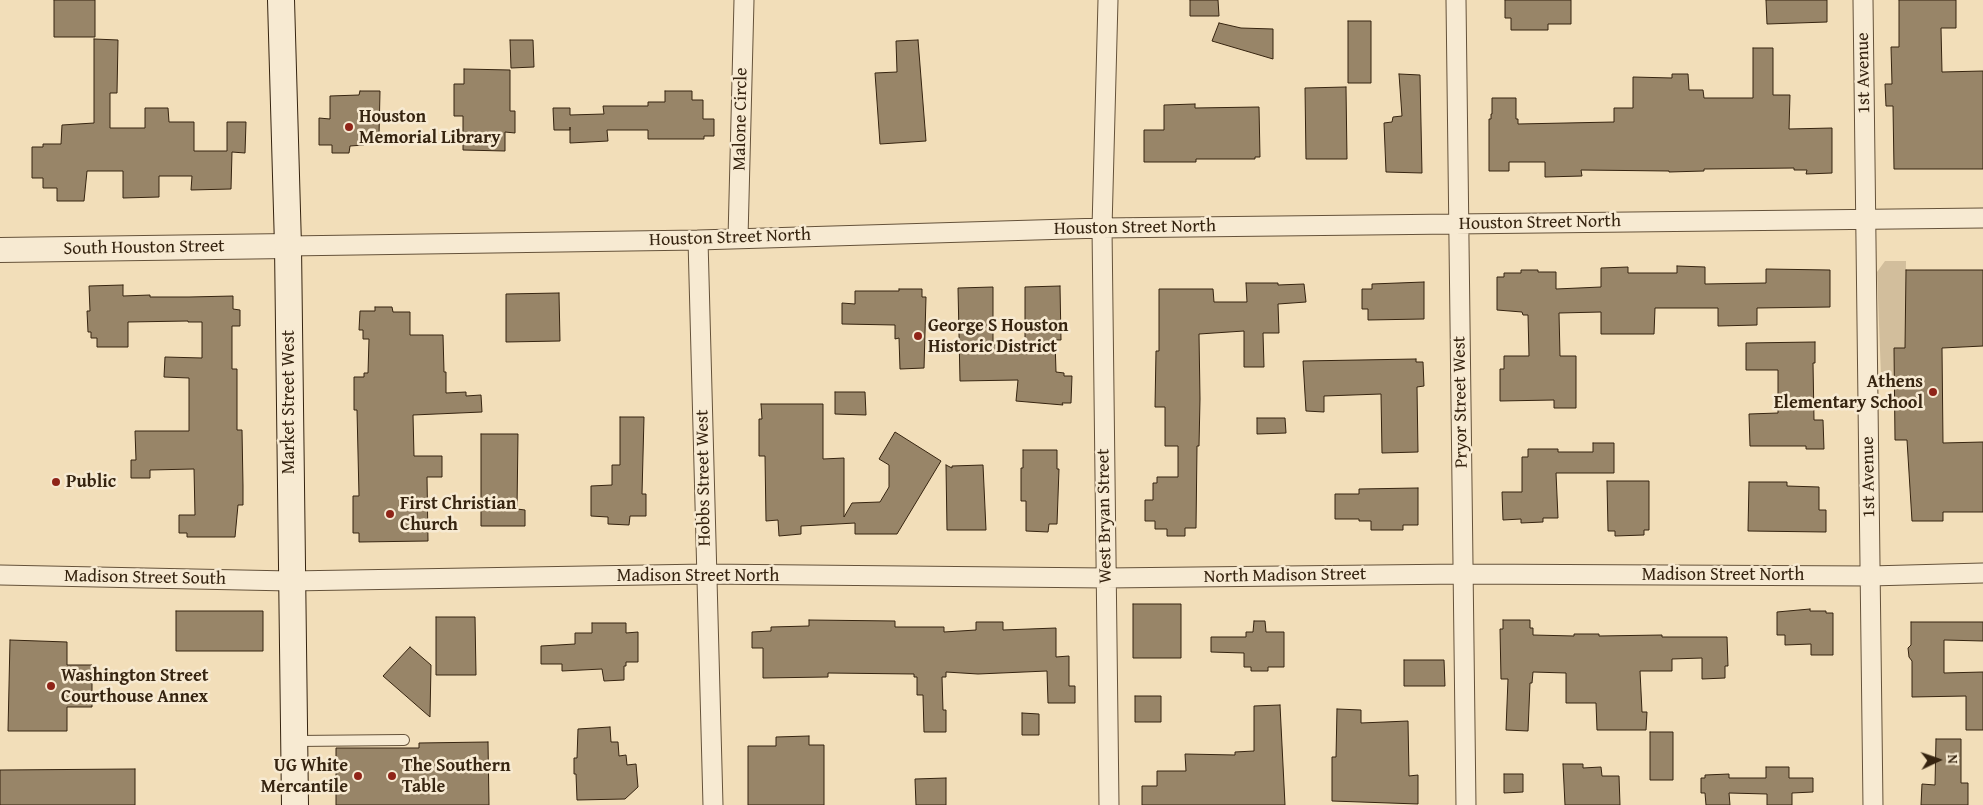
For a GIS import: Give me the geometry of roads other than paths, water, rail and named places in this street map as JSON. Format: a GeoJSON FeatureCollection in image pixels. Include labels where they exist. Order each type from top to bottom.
{"type":"FeatureCollection","features":[{"type":"Feature","properties":{"kind":"main road","name":"Market Street West"},"geometry":{"type":"LineString","coordinates":[[281,0],[288,246],[290,581],[295,741],[294,805]]}},
{"type":"Feature","properties":{"kind":"street","name":"Malone Circle"},"geometry":{"type":"LineString","coordinates":[[738,238],[744,0]]}},
{"type":"Feature","properties":{"kind":"street"},"geometry":{"type":"LineString","coordinates":[[1102,228],[1108,0]]}},
{"type":"Feature","properties":{"kind":"street","name":"Pryor Street West"},"geometry":{"type":"LineString","coordinates":[[1456,0],[1466,805]]}},
{"type":"Feature","properties":{"kind":"street","name":"1st Avenue"},"geometry":{"type":"LineString","coordinates":[[1863,0],[1873,805]]}},
{"type":"Feature","properties":{"kind":"street","name":"Houston Street North"},"geometry":{"type":"LineString","coordinates":[[288,246],[698,240],[1102,228],[1983,218]]}},
{"type":"Feature","properties":{"kind":"street","name":"West Bryan Street"},"geometry":{"type":"LineString","coordinates":[[1102,228],[1109,805]]}},
{"type":"Feature","properties":{"kind":"street","name":"Hobbs Street West"},"geometry":{"type":"LineString","coordinates":[[698,240],[713,805]]}},
{"type":"Feature","properties":{"kind":"street","name":"South Houston Street"},"geometry":{"type":"LineString","coordinates":[[0,250],[288,246]]}},
{"type":"Feature","properties":{"kind":"street","name":"Madison Street North"},"geometry":{"type":"LineString","coordinates":[[1463,574],[1870,576],[1983,573]]}},
{"type":"Feature","properties":{"kind":"street","name":"Madison Street North"},"geometry":{"type":"LineString","coordinates":[[290,581],[706,574],[1106,578]]}},
{"type":"Feature","properties":{"kind":"street","name":"North Madison Street"},"geometry":{"type":"LineString","coordinates":[[1106,578],[1463,574]]}},
{"type":"Feature","properties":{"kind":"street","name":"Madison Street South"},"geometry":{"type":"LineString","coordinates":[[0,575],[290,581]]}},
{"type":"Feature","properties":{"kind":"lane"},"geometry":{"type":"LineString","coordinates":[[295,741],[404,740]]}},
{"type":"Feature","properties":{"kind":"place","name":"Houston Memorial Library"},"geometry":{"type":"Point","coordinates":[349,127]}},
{"type":"Feature","properties":{"kind":"place","name":"George S Houston Historic District"},"geometry":{"type":"Point","coordinates":[918,336]}},
{"type":"Feature","properties":{"kind":"place","name":"Athens Elementary School"},"geometry":{"type":"Point","coordinates":[1933,392]}},
{"type":"Feature","properties":{"kind":"place","name":"Public"},"geometry":{"type":"Point","coordinates":[56,482]}},
{"type":"Feature","properties":{"kind":"place","name":"First Christian Church"},"geometry":{"type":"Point","coordinates":[390,514]}},
{"type":"Feature","properties":{"kind":"place","name":"Washington Street Courthouse Annex"},"geometry":{"type":"Point","coordinates":[51,686]}},
{"type":"Feature","properties":{"kind":"place","name":"UG White Mercantile"},"geometry":{"type":"Point","coordinates":[358,776]}},
{"type":"Feature","properties":{"kind":"place","name":"The Southern Table"},"geometry":{"type":"Point","coordinates":[392,776]}}]}
